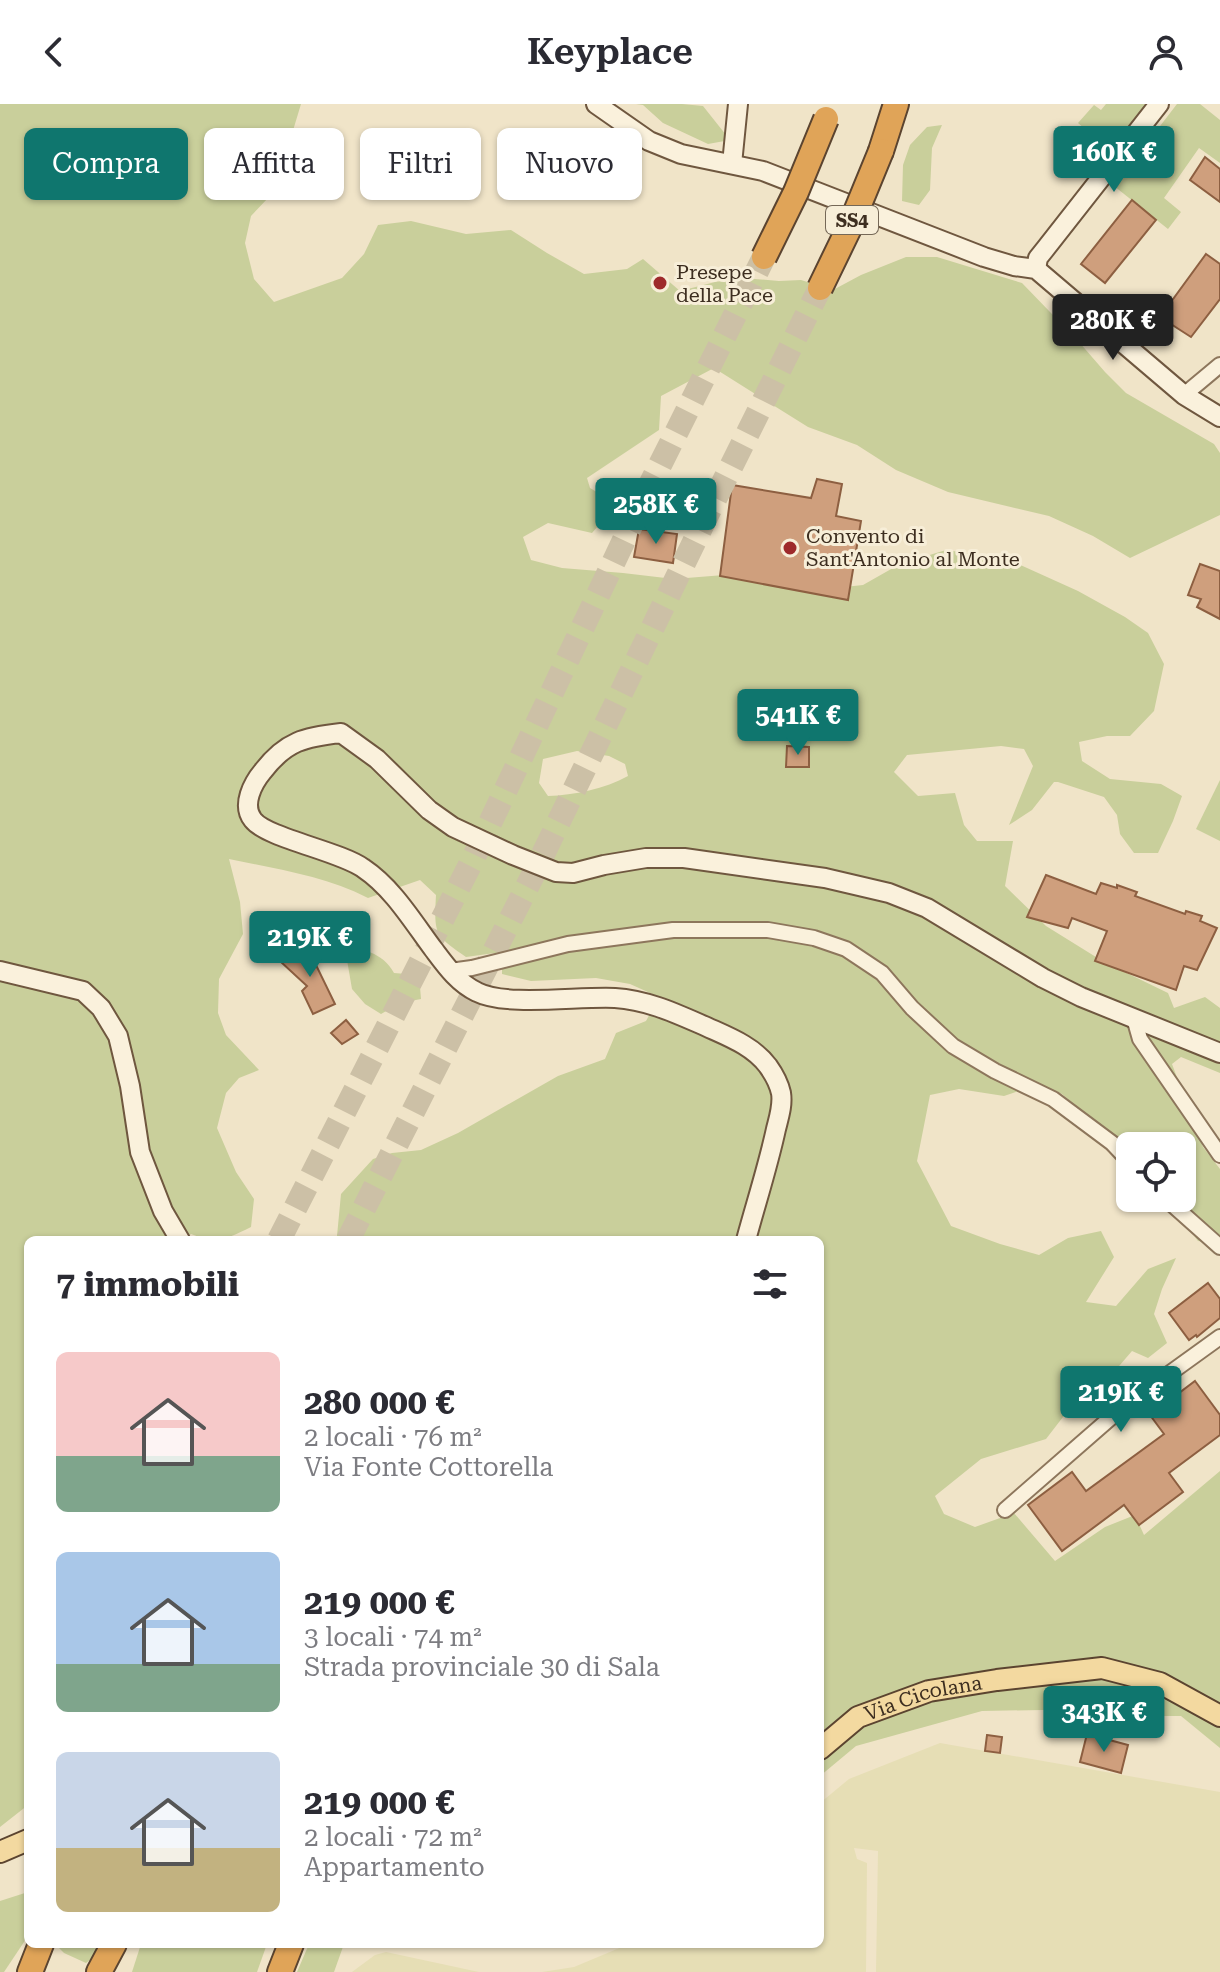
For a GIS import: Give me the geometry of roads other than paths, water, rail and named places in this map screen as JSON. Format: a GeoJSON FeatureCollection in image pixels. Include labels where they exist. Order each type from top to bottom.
{"type":"FeatureCollection","features":[{"type":"Feature","properties":{"kind":"highway","name":"SS4"},"geometry":{"type":"LineString","coordinates":[[820,288],[851,224],[881,151],[896,104]]}},
{"type":"Feature","properties":{"kind":"highway"},"geometry":{"type":"LineString","coordinates":[[764,257],[796,192],[829,111]]}},
{"type":"Feature","properties":{"kind":"highway"},"geometry":{"type":"LineString","coordinates":[[99,1972],[112,1948]]}},
{"type":"Feature","properties":{"kind":"highway"},"geometry":{"type":"LineString","coordinates":[[118,1972],[121,1948]]}},
{"type":"Feature","properties":{"kind":"highway"},"geometry":{"type":"LineString","coordinates":[[280,1972],[289,1948]]}},
{"type":"Feature","properties":{"kind":"main road","name":"Via Cicolana"},"geometry":{"type":"LineString","coordinates":[[824,1746],[858,1717],[929,1691],[1102,1668],[1160,1683],[1220,1716]]}},
{"type":"Feature","properties":{"kind":"main road"},"geometry":{"type":"LineString","coordinates":[[0,1852],[24,1842]]}},
{"type":"Feature","properties":{"kind":"street"},"geometry":{"type":"LineString","coordinates":[[596,104],[649,141],[681,154],[763,171],[984,257],[1036,269],[1184,395],[1220,417]]}},
{"type":"Feature","properties":{"kind":"street"},"geometry":{"type":"LineString","coordinates":[[732,164],[738,104]]}},
{"type":"Feature","properties":{"kind":"street"},"geometry":{"type":"LineString","coordinates":[[1036,269],[1038,258],[1159,104]]}},
{"type":"Feature","properties":{"kind":"street"},"geometry":{"type":"LineString","coordinates":[[1184,395],[1220,365]]}},
{"type":"Feature","properties":{"kind":"street"},"geometry":{"type":"LineString","coordinates":[[747,1236],[781,1105],[781,1092],[775,1077],[755,1052],[660,1007],[619,998],[512,1000],[478,993],[450,971],[393,895],[361,866],[254,823],[248,813],[248,798],[257,778],[276,754],[296,741],[341,733],[377,759],[429,810],[453,827],[556,872],[573,873],[646,858],[684,858],[825,878],[889,893],[927,908],[1043,978],[1081,997],[1220,1053]]}},
{"type":"Feature","properties":{"kind":"street"},"geometry":{"type":"LineString","coordinates":[[450,971],[568,944],[673,930],[768,930],[814,938],[846,949],[882,973],[912,1008],[953,1046],[995,1071],[1053,1099],[1116,1147]]}},
{"type":"Feature","properties":{"kind":"street"},"geometry":{"type":"LineString","coordinates":[[0,971],[83,991],[101,1008],[118,1036],[130,1086],[140,1152],[163,1211],[178,1236]]}},
{"type":"Feature","properties":{"kind":"street"},"geometry":{"type":"LineString","coordinates":[[1134,1018],[1140,1039],[1220,1155]]}},
{"type":"Feature","properties":{"kind":"street"},"geometry":{"type":"LineString","coordinates":[[1181,1212],[1220,1247]]}},
{"type":"Feature","properties":{"kind":"street"},"geometry":{"type":"LineString","coordinates":[[1005,1510],[1123,1407],[1220,1337]]}},
{"type":"Feature","properties":{"kind":"tunnel"},"geometry":{"type":"LineString","coordinates":[[281,1236],[473,859],[652,481],[764,257]]}},
{"type":"Feature","properties":{"kind":"tunnel"},"geometry":{"type":"LineString","coordinates":[[350,1236],[533,875],[820,288]]}},
{"type":"Feature","properties":{"kind":"place","name":"Presepe della Pace"},"geometry":{"type":"Point","coordinates":[660,283]}},
{"type":"Feature","properties":{"kind":"place","name":"Convento di Sant'Antonio al Monte"},"geometry":{"type":"Point","coordinates":[790,548]}}]}
